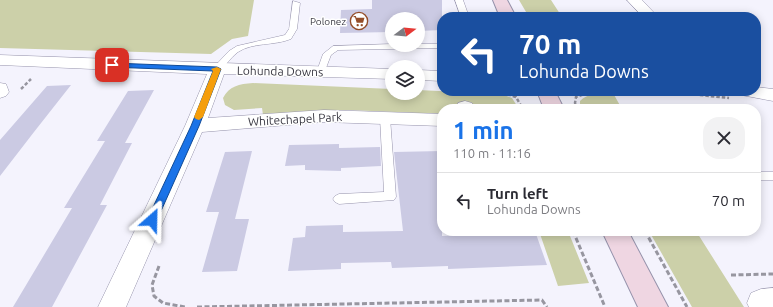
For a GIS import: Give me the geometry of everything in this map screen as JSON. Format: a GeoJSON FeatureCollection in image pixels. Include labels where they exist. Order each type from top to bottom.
{"type":"FeatureCollection","features":[{"type":"Feature","properties":{"kind":"street"},"geometry":{"type":"LineString","coordinates":[[500,0],[506,12]]}},
{"type":"Feature","properties":{"kind":"street"},"geometry":{"type":"LineString","coordinates":[[634,0],[645,12]]}},
{"type":"Feature","properties":{"kind":"street","name":"Lohunda Downs"},"geometry":{"type":"LineString","coordinates":[[0,60],[217,69],[385,74]]}},
{"type":"Feature","properties":{"kind":"street"},"geometry":{"type":"LineString","coordinates":[[112,307],[195,126],[217,69]]}},
{"type":"Feature","properties":{"kind":"street"},"geometry":{"type":"LineString","coordinates":[[425,75],[437,76]]}},
{"type":"Feature","properties":{"kind":"street"},"geometry":{"type":"LineString","coordinates":[[761,95],[773,95]]}},
{"type":"Feature","properties":{"kind":"street","name":"Whitechapel Park"},"geometry":{"type":"LineString","coordinates":[[195,126],[324,116],[437,120]]}},
{"type":"Feature","properties":{"kind":"street"},"geometry":{"type":"LineString","coordinates":[[618,236],[653,307]]}},
{"type":"Feature","properties":{"kind":"lane"},"geometry":{"type":"LineString","coordinates":[[460,0],[464,12]]}},
{"type":"Feature","properties":{"kind":"lane"},"geometry":{"type":"LineString","coordinates":[[217,69],[235,50],[245,46],[272,42],[288,37],[293,29],[296,3]]}},
{"type":"Feature","properties":{"kind":"lane"},"geometry":{"type":"LineString","coordinates":[[321,72],[327,54],[336,48],[437,46]]}},
{"type":"Feature","properties":{"kind":"lane"},"geometry":{"type":"LineString","coordinates":[[339,199],[390,197],[385,118]]}},
{"type":"Feature","properties":{"kind":"lane"},"geometry":{"type":"LineString","coordinates":[[761,176],[773,176]]}},
{"type":"Feature","properties":{"kind":"path"},"geometry":{"type":"LineString","coordinates":[[513,96],[516,97],[520,104]]}},
{"type":"Feature","properties":{"kind":"path"},"geometry":{"type":"LineString","coordinates":[[575,104],[576,97],[579,96]]}},
{"type":"Feature","properties":{"kind":"path"},"geometry":{"type":"LineString","coordinates":[[575,236],[605,307]]}},
{"type":"Feature","properties":{"kind":"path"},"geometry":{"type":"LineString","coordinates":[[648,236],[687,307]]}},
{"type":"Feature","properties":{"kind":"path"},"geometry":{"type":"LineString","coordinates":[[160,264],[152,286],[156,298],[167,305],[186,307]]}},
{"type":"Feature","properties":{"kind":"path"},"geometry":{"type":"LineString","coordinates":[[731,275],[773,274]]}},
{"type":"Feature","properties":{"kind":"path"},"geometry":{"type":"LineString","coordinates":[[197,307],[542,300],[547,307]]}},
{"type":"Feature","properties":{"kind":"green space"},"geometry":{"type":"Polygon","coordinates":[[[0,0],[254,0],[248,36],[232,39],[211,54],[0,48],[0,0]]]}},
{"type":"Feature","properties":{"kind":"green space"},"geometry":{"type":"Polygon","coordinates":[[[519,0],[551,0],[559,12],[526,12],[519,0]]]}},
{"type":"Feature","properties":{"kind":"green space"},"geometry":{"type":"Polygon","coordinates":[[[253,83],[385,89],[385,100],[425,100],[425,90],[437,91],[437,96],[506,96],[512,98],[516,104],[437,104],[437,114],[348,110],[263,115],[262,108],[234,110],[225,105],[223,98],[225,94],[231,88],[253,83]]]}},
{"type":"Feature","properties":{"kind":"green space"},"geometry":{"type":"Polygon","coordinates":[[[587,96],[615,96],[619,104],[580,104],[580,101],[587,96]]]}},
{"type":"Feature","properties":{"kind":"green space"},"geometry":{"type":"Polygon","coordinates":[[[541,236],[570,236],[589,283],[558,286],[541,236]]]}},
{"type":"Feature","properties":{"kind":"green space"},"geometry":{"type":"Polygon","coordinates":[[[652,236],[699,236],[744,307],[692,307],[652,236]]]}},
{"type":"Feature","properties":{"kind":"building"},"geometry":{"type":"Polygon","coordinates":[[[372,0],[442,0],[442,12],[437,12],[437,30],[425,31],[425,12],[385,12],[385,32],[340,33],[341,10],[372,9],[372,0]]]}},
{"type":"Feature","properties":{"kind":"building"},"geometry":{"type":"Polygon","coordinates":[[[71,85],[0,176],[0,140],[47,86],[71,85]]]}},
{"type":"Feature","properties":{"kind":"building"},"geometry":{"type":"Polygon","coordinates":[[[154,90],[125,143],[132,143],[100,205],[107,205],[52,307],[13,307],[72,208],[64,208],[105,141],[97,141],[128,91],[154,90]]]}},
{"type":"Feature","properties":{"kind":"building"},"geometry":{"type":"Polygon","coordinates":[[[339,144],[339,148],[380,147],[381,166],[341,168],[341,171],[305,170],[305,165],[285,166],[289,145],[339,144]]]}},
{"type":"Feature","properties":{"kind":"building"},"geometry":{"type":"Polygon","coordinates":[[[252,151],[235,219],[249,219],[237,271],[202,272],[219,212],[206,212],[225,152],[252,151]]]}},
{"type":"Feature","properties":{"kind":"building"},"geometry":{"type":"Polygon","coordinates":[[[437,151],[437,236],[537,236],[547,265],[448,269],[448,266],[392,268],[391,262],[341,263],[341,269],[288,271],[293,238],[305,237],[306,226],[343,225],[343,232],[403,231],[394,152],[437,151]]]}},
{"type":"Feature","properties":{"kind":"slow traffic"},"geometry":{"type":"LineString","coordinates":[[199,117],[217,69],[215,69]]}},
{"type":"Feature","properties":{"kind":"place","name":"Polonez"},"geometry":{"type":"Point","coordinates":[359,21]}},
{"type":"Feature","properties":{"kind":"route"},"geometry":{"type":"LineString","coordinates":[[112,65],[217,69],[195,126],[152,220]]}}]}
